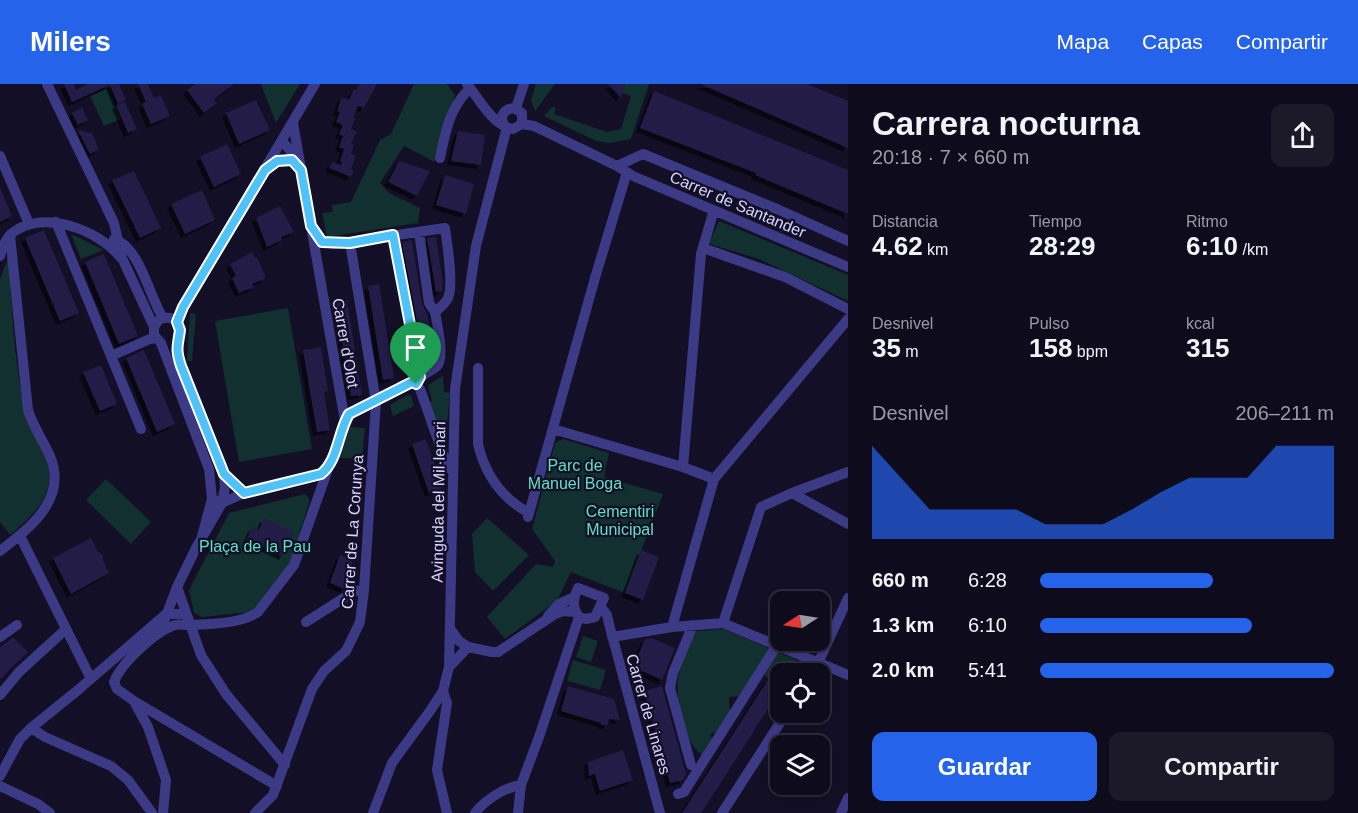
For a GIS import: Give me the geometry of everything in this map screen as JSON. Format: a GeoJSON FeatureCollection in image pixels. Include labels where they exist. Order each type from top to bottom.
{"type":"FeatureCollection","features":[{"type":"Feature","properties":{"kind":"street"},"geometry":{"type":"LineString","coordinates":[[47,84],[114,224],[121,242],[122,258],[157,336],[209,469],[217,501]]}},
{"type":"Feature","properties":{"kind":"street"},"geometry":{"type":"LineString","coordinates":[[177,322],[183,307],[315,84]]}},
{"type":"Feature","properties":{"kind":"street"},"geometry":{"type":"LineString","coordinates":[[506,126],[502,119],[511,109],[524,84]]}},
{"type":"Feature","properties":{"kind":"street"},"geometry":{"type":"LineString","coordinates":[[440,158],[444,133],[454,107],[469,86],[490,116],[513,129],[522,124],[522,113],[482,103]]}},
{"type":"Feature","properties":{"kind":"street","name":"Carrer d'Olot"},"geometry":{"type":"LineString","coordinates":[[293,123],[345,421]]}},
{"type":"Feature","properties":{"kind":"street","name":"Carrer de Santander"},"geometry":{"type":"LineString","coordinates":[[522,124],[534,126],[627,172],[848,267]]}},
{"type":"Feature","properties":{"kind":"street","name":"Avinguda del Mil·lenari"},"geometry":{"type":"LineString","coordinates":[[449,668],[455,389],[476,246],[506,126]]}},
{"type":"Feature","properties":{"kind":"street","name":"Carrer d'Olot"},"geometry":{"type":"LineString","coordinates":[[284,138],[300,156]]}},
{"type":"Feature","properties":{"kind":"street","name":"Carrer d'Olot"},"geometry":{"type":"LineString","coordinates":[[284,138],[301,170]]}},
{"type":"Feature","properties":{"kind":"street","name":"Carrer de Santander"},"geometry":{"type":"LineString","coordinates":[[617,166],[643,154],[848,241]]}},
{"type":"Feature","properties":{"kind":"street"},"geometry":{"type":"LineString","coordinates":[[0,156],[29,224]]}},
{"type":"Feature","properties":{"kind":"street"},"geometry":{"type":"LineString","coordinates":[[265,170],[277,161],[292,160],[301,170]]}},
{"type":"Feature","properties":{"kind":"street"},"geometry":{"type":"LineString","coordinates":[[478,368],[477,404],[480,456],[497,487],[512,504],[529,515],[627,172]]}},
{"type":"Feature","properties":{"kind":"street"},"geometry":{"type":"LineString","coordinates":[[683,467],[701,254],[714,210]]}},
{"type":"Feature","properties":{"kind":"street"},"geometry":{"type":"LineString","coordinates":[[56,222],[141,429]]}},
{"type":"Feature","properties":{"kind":"street"},"geometry":{"type":"LineString","coordinates":[[0,256],[10,235],[29,224],[56,222],[99,238],[122,258]]}},
{"type":"Feature","properties":{"kind":"street"},"geometry":{"type":"LineString","coordinates":[[99,238],[114,224]]}},
{"type":"Feature","properties":{"kind":"street"},"geometry":{"type":"LineString","coordinates":[[311,226],[322,242],[335,244],[445,228],[450,260],[450,295],[445,304],[435,312]]}},
{"type":"Feature","properties":{"kind":"street"},"geometry":{"type":"LineString","coordinates":[[142,646],[176,625],[240,620],[258,612],[294,565],[327,469],[349,414],[418,380],[437,366],[441,359],[435,312],[429,303],[419,232]]}},
{"type":"Feature","properties":{"kind":"street"},"geometry":{"type":"LineString","coordinates":[[0,551],[20,536],[45,508],[54,492],[51,457],[32,424],[28,410],[10,235]]}},
{"type":"Feature","properties":{"kind":"street"},"geometry":{"type":"LineString","coordinates":[[393,235],[420,389],[444,457],[452,472]]}},
{"type":"Feature","properties":{"kind":"street"},"geometry":{"type":"LineString","coordinates":[[99,238],[106,237],[121,242],[134,254],[155,306],[163,318]]}},
{"type":"Feature","properties":{"kind":"street","name":"Carrer de La Corunya"},"geometry":{"type":"LineString","coordinates":[[255,813],[273,795],[312,689],[324,671],[346,651],[360,622],[376,402],[350,243]]}},
{"type":"Feature","properties":{"kind":"street"},"geometry":{"type":"LineString","coordinates":[[319,271],[321,252],[335,244]]}},
{"type":"Feature","properties":{"kind":"street"},"geometry":{"type":"LineString","coordinates":[[703,248],[785,277],[848,309]]}},
{"type":"Feature","properties":{"kind":"street"},"geometry":{"type":"LineString","coordinates":[[157,336],[159,320],[171,318],[177,322],[180,330],[176,341],[177,355],[224,474],[224,491],[217,501],[177,587],[163,624],[117,675],[114,682],[117,689],[134,701],[277,786]]}},
{"type":"Feature","properties":{"kind":"street"},"geometry":{"type":"LineString","coordinates":[[672,627],[714,479],[848,320]]}},
{"type":"Feature","properties":{"kind":"street"},"geometry":{"type":"LineString","coordinates":[[157,336],[169,344],[176,341]]}},
{"type":"Feature","properties":{"kind":"street"},"geometry":{"type":"LineString","coordinates":[[111,356],[157,336]]}},
{"type":"Feature","properties":{"kind":"street"},"geometry":{"type":"LineString","coordinates":[[553,429],[683,467],[714,479]]}},
{"type":"Feature","properties":{"kind":"street"},"geometry":{"type":"LineString","coordinates":[[217,501],[321,474],[327,469]]}},
{"type":"Feature","properties":{"kind":"street"},"geometry":{"type":"LineString","coordinates":[[723,622],[761,507],[848,472]]}},
{"type":"Feature","properties":{"kind":"street"},"geometry":{"type":"LineString","coordinates":[[224,474],[244,493]]}},
{"type":"Feature","properties":{"kind":"street"},"geometry":{"type":"LineString","coordinates":[[224,491],[244,493]]}},
{"type":"Feature","properties":{"kind":"street"},"geometry":{"type":"LineString","coordinates":[[792,493],[848,524]]}},
{"type":"Feature","properties":{"kind":"street"},"geometry":{"type":"LineString","coordinates":[[20,536],[91,679]]}},
{"type":"Feature","properties":{"kind":"street"},"geometry":{"type":"LineString","coordinates":[[177,587],[201,655],[226,694],[285,765]]}},
{"type":"Feature","properties":{"kind":"street"},"geometry":{"type":"LineString","coordinates":[[450,630],[459,642],[468,647],[498,652],[544,620],[563,612],[577,615],[591,619],[597,615],[604,598],[578,588],[574,597],[577,615],[543,727],[521,785],[518,813]]}},
{"type":"Feature","properties":{"kind":"street"},"geometry":{"type":"LineString","coordinates":[[306,622],[355,591],[364,590]]}},
{"type":"Feature","properties":{"kind":"street"},"geometry":{"type":"LineString","coordinates":[[544,620],[559,604],[574,597]]}},
{"type":"Feature","properties":{"kind":"street"},"geometry":{"type":"LineString","coordinates":[[791,651],[818,663],[848,598]]}},
{"type":"Feature","properties":{"kind":"street","name":"Carrer de Linares"},"geometry":{"type":"LineString","coordinates":[[601,607],[607,615],[659,813]]}},
{"type":"Feature","properties":{"kind":"street"},"geometry":{"type":"LineString","coordinates":[[0,776],[20,739],[31,728],[166,614],[185,614]]}},
{"type":"Feature","properties":{"kind":"street","name":"Carrer de Linares"},"geometry":{"type":"LineString","coordinates":[[591,619],[602,626],[612,637]]}},
{"type":"Feature","properties":{"kind":"street"},"geometry":{"type":"LineString","coordinates":[[612,637],[672,627],[723,622],[770,642]]}},
{"type":"Feature","properties":{"kind":"street"},"geometry":{"type":"LineString","coordinates":[[0,637],[17,625]]}},
{"type":"Feature","properties":{"kind":"street"},"geometry":{"type":"LineString","coordinates":[[691,765],[670,688],[673,673],[693,625]]}},
{"type":"Feature","properties":{"kind":"street"},"geometry":{"type":"LineString","coordinates":[[0,695],[19,672],[65,630]]}},
{"type":"Feature","properties":{"kind":"street"},"geometry":{"type":"LineString","coordinates":[[373,813],[392,763],[443,691],[449,668],[468,647]]}},
{"type":"Feature","properties":{"kind":"street"},"geometry":{"type":"LineString","coordinates":[[678,794],[684,792],[773,651]]}},
{"type":"Feature","properties":{"kind":"street"},"geometry":{"type":"LineString","coordinates":[[830,668],[848,675]]}},
{"type":"Feature","properties":{"kind":"street"},"geometry":{"type":"LineString","coordinates":[[443,691],[447,702],[437,770],[447,813]]}},
{"type":"Feature","properties":{"kind":"street"},"geometry":{"type":"LineString","coordinates":[[134,701],[148,728],[165,773],[163,813]]}},
{"type":"Feature","properties":{"kind":"street"},"geometry":{"type":"LineString","coordinates":[[722,813],[780,723]]}},
{"type":"Feature","properties":{"kind":"street"},"geometry":{"type":"LineString","coordinates":[[31,728],[45,737],[120,772],[152,813]]}},
{"type":"Feature","properties":{"kind":"street"},"geometry":{"type":"LineString","coordinates":[[475,813],[482,805],[513,786],[521,785]]}},
{"type":"Feature","properties":{"kind":"street"},"geometry":{"type":"LineString","coordinates":[[0,786],[38,804],[50,813]]}},
{"type":"Feature","properties":{"kind":"street"},"geometry":{"type":"LineString","coordinates":[[841,813],[848,798]]}},
{"type":"Feature","properties":{"kind":"green space"},"geometry":{"type":"Polygon","coordinates":[[[261,84],[300,84],[276,123],[261,84]]]}},
{"type":"Feature","properties":{"kind":"green space"},"geometry":{"type":"Polygon","coordinates":[[[414,84],[447,84],[455,95],[435,162],[404,146],[380,183],[389,193],[420,208],[418,223],[327,237],[322,213],[333,212],[332,205],[351,202],[380,140],[391,134],[414,84]]]}},
{"type":"Feature","properties":{"kind":"green space"},"geometry":{"type":"Polygon","coordinates":[[[536,84],[555,84],[535,111],[531,100],[536,84]]]}},
{"type":"Feature","properties":{"kind":"green space"},"geometry":{"type":"Polygon","coordinates":[[[625,84],[649,84],[631,139],[609,143],[596,141],[544,116],[552,107],[556,108],[554,114],[607,132],[621,129],[631,96],[622,93],[625,84]]]}},
{"type":"Feature","properties":{"kind":"green space"},"geometry":{"type":"Polygon","coordinates":[[[107,88],[121,119],[104,126],[90,96],[107,88]]]}},
{"type":"Feature","properties":{"kind":"green space"},"geometry":{"type":"Polygon","coordinates":[[[719,221],[848,275],[848,301],[759,259],[710,244],[719,221]]]}},
{"type":"Feature","properties":{"kind":"green space"},"geometry":{"type":"Polygon","coordinates":[[[71,234],[104,250],[81,259],[71,234]]]}},
{"type":"Feature","properties":{"kind":"green space"},"geometry":{"type":"Polygon","coordinates":[[[8,258],[15,349],[24,413],[49,469],[47,491],[42,501],[28,519],[10,535],[0,522],[0,279],[8,258]]]}},
{"type":"Feature","properties":{"kind":"green space"},"geometry":{"type":"Polygon","coordinates":[[[288,308],[312,449],[239,462],[215,321],[288,308]]]}},
{"type":"Feature","properties":{"kind":"green space"},"geometry":{"type":"Polygon","coordinates":[[[190,313],[196,314],[192,361],[187,361],[190,313]]]}},
{"type":"Feature","properties":{"kind":"green space"},"geometry":{"type":"Polygon","coordinates":[[[443,376],[444,392],[450,393],[445,447],[429,402],[432,401],[428,385],[443,376]]]}},
{"type":"Feature","properties":{"kind":"green space"},"geometry":{"type":"Polygon","coordinates":[[[407,395],[411,396],[414,406],[393,416],[390,405],[407,395]]]}},
{"type":"Feature","properties":{"kind":"green space"},"geometry":{"type":"Polygon","coordinates":[[[350,427],[365,428],[362,459],[340,458],[350,427]]]}},
{"type":"Feature","properties":{"kind":"green space"},"geometry":{"type":"Polygon","coordinates":[[[563,439],[609,453],[604,477],[663,494],[625,593],[571,572],[557,601],[505,639],[487,617],[536,564],[553,567],[555,561],[532,529],[555,443],[563,439]]]}},
{"type":"Feature","properties":{"kind":"green space"},"geometry":{"type":"Polygon","coordinates":[[[106,479],[151,522],[131,544],[86,500],[106,479]]]}},
{"type":"Feature","properties":{"kind":"green space","name":"Plaça de la Pau"},"geometry":{"type":"Polygon","coordinates":[[[305,494],[309,498],[309,503],[290,564],[261,603],[250,612],[202,617],[194,613],[189,590],[229,513],[305,494]]]}},
{"type":"Feature","properties":{"kind":"green space"},"geometry":{"type":"Polygon","coordinates":[[[487,518],[529,555],[493,591],[475,572],[472,534],[487,518]]]}},
{"type":"Feature","properties":{"kind":"green space"},"geometry":{"type":"Polygon","coordinates":[[[724,629],[770,649],[770,651],[803,663],[770,663],[770,679],[764,675],[742,696],[729,697],[730,712],[719,731],[710,734],[713,741],[703,756],[688,736],[678,695],[679,674],[696,631],[724,629]]]}},
{"type":"Feature","properties":{"kind":"green space"},"geometry":{"type":"Polygon","coordinates":[[[583,636],[598,641],[591,662],[576,657],[583,636]]]}},
{"type":"Feature","properties":{"kind":"green space"},"geometry":{"type":"Polygon","coordinates":[[[573,660],[606,670],[600,690],[567,681],[573,660]]]}},
{"type":"Feature","properties":{"kind":"building"},"geometry":{"type":"Polygon","coordinates":[[[64,84],[74,84],[76,90],[88,84],[119,84],[126,100],[118,104],[110,85],[72,102],[64,84]]]}},
{"type":"Feature","properties":{"kind":"building"},"geometry":{"type":"Polygon","coordinates":[[[138,84],[148,84],[154,98],[161,95],[170,116],[151,124],[142,104],[146,102],[138,84]]]}},
{"type":"Feature","properties":{"kind":"building"},"geometry":{"type":"Polygon","coordinates":[[[195,84],[234,84],[214,99],[217,103],[204,113],[187,90],[195,84]]]}},
{"type":"Feature","properties":{"kind":"building"},"geometry":{"type":"Polygon","coordinates":[[[359,84],[377,84],[364,108],[358,106],[353,118],[355,119],[351,129],[357,131],[351,144],[354,145],[351,154],[356,156],[351,169],[354,171],[351,177],[329,168],[332,162],[341,165],[342,162],[340,161],[344,149],[339,147],[343,136],[339,134],[343,125],[336,122],[342,97],[349,100],[359,84]]]}},
{"type":"Feature","properties":{"kind":"building"},"geometry":{"type":"Polygon","coordinates":[[[608,84],[625,84],[621,98],[608,84]]]}},
{"type":"Feature","properties":{"kind":"building"},"geometry":{"type":"Polygon","coordinates":[[[700,84],[807,84],[848,101],[848,148],[700,84]]]}},
{"type":"Feature","properties":{"kind":"building"},"geometry":{"type":"Polygon","coordinates":[[[654,91],[848,170],[848,214],[755,175],[756,173],[640,128],[654,91]]]}},
{"type":"Feature","properties":{"kind":"building"},"geometry":{"type":"Polygon","coordinates":[[[256,100],[270,130],[239,144],[226,113],[256,100]]]}},
{"type":"Feature","properties":{"kind":"building"},"geometry":{"type":"Polygon","coordinates":[[[125,102],[137,129],[128,133],[116,105],[125,102]]]}},
{"type":"Feature","properties":{"kind":"building"},"geometry":{"type":"Polygon","coordinates":[[[82,108],[88,120],[78,125],[72,113],[82,108]]]}},
{"type":"Feature","properties":{"kind":"building"},"geometry":{"type":"Polygon","coordinates":[[[78,130],[92,133],[99,149],[90,154],[78,130]]]}},
{"type":"Feature","properties":{"kind":"building"},"geometry":{"type":"Polygon","coordinates":[[[458,131],[485,135],[481,165],[451,161],[458,131]]]}},
{"type":"Feature","properties":{"kind":"building"},"geometry":{"type":"Polygon","coordinates":[[[227,144],[241,174],[214,187],[200,157],[227,144]]]}},
{"type":"Feature","properties":{"kind":"building"},"geometry":{"type":"Polygon","coordinates":[[[399,161],[430,171],[417,196],[388,182],[399,161]]]}},
{"type":"Feature","properties":{"kind":"building"},"geometry":{"type":"Polygon","coordinates":[[[134,171],[161,228],[140,238],[112,180],[134,171]]]}},
{"type":"Feature","properties":{"kind":"building"},"geometry":{"type":"Polygon","coordinates":[[[445,175],[474,184],[466,214],[436,205],[445,175]]]}},
{"type":"Feature","properties":{"kind":"building"},"geometry":{"type":"Polygon","coordinates":[[[0,188],[12,216],[0,222],[0,188]]]}},
{"type":"Feature","properties":{"kind":"building"},"geometry":{"type":"Polygon","coordinates":[[[202,190],[215,220],[185,234],[171,204],[202,190]]]}},
{"type":"Feature","properties":{"kind":"building"},"geometry":{"type":"Polygon","coordinates":[[[280,206],[294,232],[281,237],[282,240],[267,247],[256,218],[280,206]]]}},
{"type":"Feature","properties":{"kind":"building"},"geometry":{"type":"Polygon","coordinates":[[[44,230],[79,313],[60,321],[25,238],[44,230]]]}},
{"type":"Feature","properties":{"kind":"building"},"geometry":{"type":"Polygon","coordinates":[[[436,237],[443,283],[442,291],[436,292],[427,238],[436,237]]]}},
{"type":"Feature","properties":{"kind":"building"},"geometry":{"type":"Polygon","coordinates":[[[412,240],[433,357],[424,358],[402,242],[412,240]]]}},
{"type":"Feature","properties":{"kind":"building"},"geometry":{"type":"Polygon","coordinates":[[[252,252],[255,258],[257,257],[266,278],[252,284],[254,287],[239,293],[232,278],[236,276],[230,264],[252,252]]]}},
{"type":"Feature","properties":{"kind":"building"},"geometry":{"type":"Polygon","coordinates":[[[104,254],[138,336],[119,344],[85,262],[104,254]]]}},
{"type":"Feature","properties":{"kind":"building"},"geometry":{"type":"Polygon","coordinates":[[[379,284],[394,378],[383,380],[368,286],[379,284]]]}},
{"type":"Feature","properties":{"kind":"building"},"geometry":{"type":"Polygon","coordinates":[[[347,300],[362,395],[351,396],[336,302],[347,300]]]}},
{"type":"Feature","properties":{"kind":"building"},"geometry":{"type":"Polygon","coordinates":[[[321,347],[328,391],[324,392],[330,430],[317,432],[303,350],[321,347]]]}},
{"type":"Feature","properties":{"kind":"building"},"geometry":{"type":"Polygon","coordinates":[[[144,350],[175,424],[157,432],[126,358],[144,350]]]}},
{"type":"Feature","properties":{"kind":"building"},"geometry":{"type":"Polygon","coordinates":[[[101,365],[117,404],[100,411],[83,372],[101,365]]]}},
{"type":"Feature","properties":{"kind":"building"},"geometry":{"type":"Polygon","coordinates":[[[426,439],[443,488],[429,493],[412,444],[426,439]]]}},
{"type":"Feature","properties":{"kind":"building"},"geometry":{"type":"Polygon","coordinates":[[[264,518],[294,532],[283,556],[247,539],[252,527],[259,530],[264,518]]]}},
{"type":"Feature","properties":{"kind":"building"},"geometry":{"type":"Polygon","coordinates":[[[91,538],[98,552],[103,555],[109,573],[71,594],[53,558],[91,538]]]}},
{"type":"Feature","properties":{"kind":"building"},"geometry":{"type":"Polygon","coordinates":[[[641,550],[659,557],[643,600],[625,593],[641,550]]]}},
{"type":"Feature","properties":{"kind":"building"},"geometry":{"type":"Polygon","coordinates":[[[340,555],[353,559],[344,589],[330,583],[340,555]]]}},
{"type":"Feature","properties":{"kind":"building"},"geometry":{"type":"Polygon","coordinates":[[[13,637],[28,652],[0,679],[0,648],[13,637]]]}},
{"type":"Feature","properties":{"kind":"building"},"geometry":{"type":"Polygon","coordinates":[[[652,638],[675,648],[662,680],[633,667],[645,639],[652,638]]]}},
{"type":"Feature","properties":{"kind":"building"},"geometry":{"type":"Polygon","coordinates":[[[769,678],[770,706],[722,781],[701,813],[682,813],[769,678]]]}},
{"type":"Feature","properties":{"kind":"building"},"geometry":{"type":"Polygon","coordinates":[[[568,686],[614,699],[620,720],[609,719],[608,725],[601,725],[601,723],[561,711],[568,686]]]}},
{"type":"Feature","properties":{"kind":"building"},"geometry":{"type":"Polygon","coordinates":[[[662,686],[686,774],[683,780],[670,783],[644,691],[662,686]]]}},
{"type":"Feature","properties":{"kind":"building"},"geometry":{"type":"Polygon","coordinates":[[[623,750],[633,780],[600,791],[595,774],[589,776],[588,762],[623,750]]]}},
{"type":"Feature","properties":{"kind":"route"},"geometry":{"type":"LineString","coordinates":[[292,160],[301,170],[311,226],[322,242],[350,243],[393,235],[420,377],[416,384],[412,382],[349,414],[329,465],[321,474],[244,493],[224,474],[177,355],[176,341],[180,333],[177,322],[183,307],[265,170],[277,161],[292,160]]}},
{"type":"Feature","properties":{"kind":"park label","name":"Parc de Manuel Boga"},"geometry":{"type":"Point","coordinates":[575,474]}},
{"type":"Feature","properties":{"kind":"park label","name":"Cementiri Municipal"},"geometry":{"type":"Point","coordinates":[620,520]}}]}
